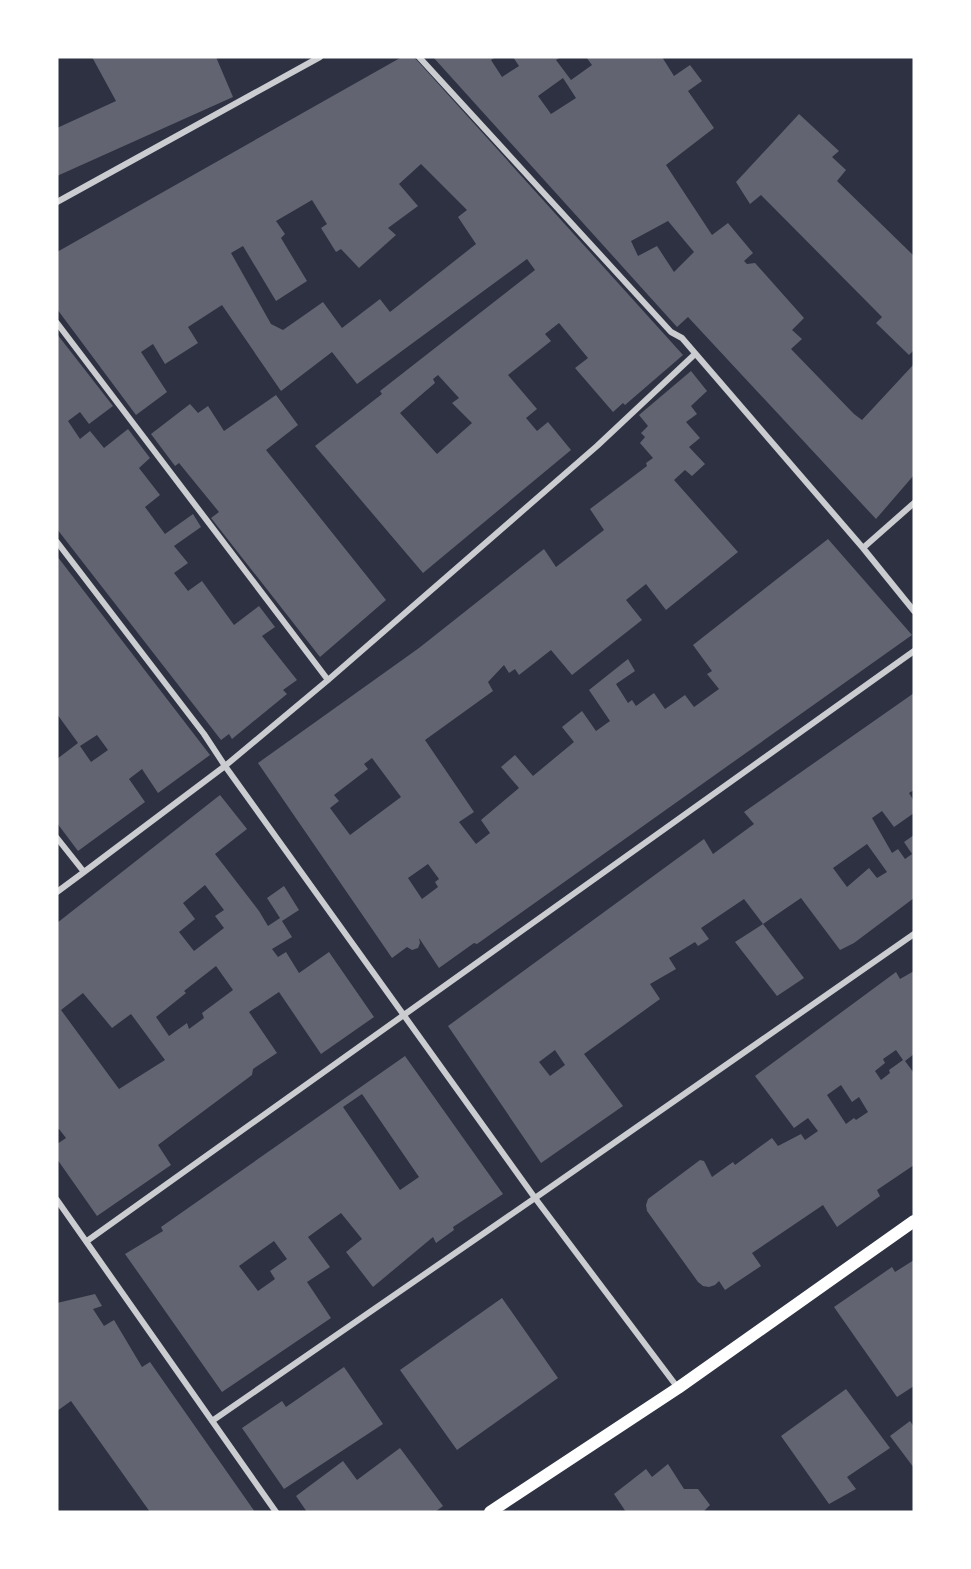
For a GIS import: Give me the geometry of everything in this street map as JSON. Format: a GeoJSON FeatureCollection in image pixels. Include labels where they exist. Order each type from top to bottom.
{"type":"FeatureCollection","features":[{"type":"Feature","properties":{"kind":"main road"},"geometry":{"type":"LineString","coordinates":[[490,1512],[678,1388],[914,1221]]}},
{"type":"Feature","properties":{"kind":"street"},"geometry":{"type":"LineString","coordinates":[[57,202],[320,57]]}},
{"type":"Feature","properties":{"kind":"street"},"geometry":{"type":"LineString","coordinates":[[419,57],[671,332],[682,338],[914,610]]}},
{"type":"Feature","properties":{"kind":"street"},"geometry":{"type":"LineString","coordinates":[[57,323],[328,680]]}},
{"type":"Feature","properties":{"kind":"street"},"geometry":{"type":"LineString","coordinates":[[57,892],[225,766],[328,680],[597,446],[695,354]]}},
{"type":"Feature","properties":{"kind":"street"},"geometry":{"type":"LineString","coordinates":[[863,548],[914,503]]}},
{"type":"Feature","properties":{"kind":"street"},"geometry":{"type":"LineString","coordinates":[[57,542],[204,734],[535,1198],[678,1388]]}},
{"type":"Feature","properties":{"kind":"street"},"geometry":{"type":"LineString","coordinates":[[87,1241],[914,651]]}},
{"type":"Feature","properties":{"kind":"street"},"geometry":{"type":"LineString","coordinates":[[57,838],[84,872]]}},
{"type":"Feature","properties":{"kind":"street"},"geometry":{"type":"LineString","coordinates":[[212,1421],[914,934]]}},
{"type":"Feature","properties":{"kind":"street"},"geometry":{"type":"LineString","coordinates":[[57,1200],[276,1512]]}},
{"type":"Feature","properties":{"kind":"building"},"geometry":{"type":"Polygon","coordinates":[[[92,57],[216,57],[233,97],[57,176],[57,128],[116,101],[92,57]]]}},
{"type":"Feature","properties":{"kind":"building"},"geometry":{"type":"Polygon","coordinates":[[[414,57],[683,355],[625,405],[623,403],[613,412],[575,368],[588,358],[559,323],[545,334],[551,341],[508,375],[537,409],[526,418],[537,431],[548,422],[571,450],[423,573],[315,446],[382,394],[380,391],[535,270],[527,259],[357,384],[332,352],[281,391],[222,305],[188,327],[198,343],[165,364],[153,344],[141,352],[167,392],[136,415],[57,309],[57,252],[400,58],[414,57]],[[421,164],[399,184],[418,206],[388,228],[396,235],[359,268],[341,249],[336,252],[321,228],[327,224],[312,200],[276,221],[285,234],[281,238],[307,281],[276,301],[243,246],[231,253],[271,324],[283,330],[323,302],[342,328],[380,299],[390,312],[476,244],[458,217],[467,210],[421,164]],[[438,375],[433,379],[435,383],[400,413],[437,454],[472,423],[452,403],[459,398],[438,375]]]}},
{"type":"Feature","properties":{"kind":"building"},"geometry":{"type":"Polygon","coordinates":[[[433,57],[496,57],[491,60],[502,77],[519,66],[513,57],[561,57],[556,60],[571,80],[592,65],[586,57],[662,57],[674,76],[690,65],[702,81],[688,91],[714,128],[666,165],[712,235],[728,223],[753,253],[744,261],[747,264],[755,263],[804,318],[792,330],[802,339],[791,349],[854,414],[862,420],[914,364],[914,475],[876,519],[688,317],[677,327],[433,57]],[[563,78],[538,96],[551,114],[576,98],[563,78]],[[668,221],[631,241],[638,256],[657,246],[674,272],[694,252],[668,221]]]}},
{"type":"Feature","properties":{"kind":"building"},"geometry":{"type":"Polygon","coordinates":[[[799,114],[839,151],[832,157],[846,170],[837,181],[914,256],[914,350],[909,355],[876,323],[882,317],[761,195],[750,204],[736,182],[799,114]]]}},
{"type":"Feature","properties":{"kind":"building"},"geometry":{"type":"Polygon","coordinates":[[[57,334],[113,406],[89,424],[80,412],[68,421],[80,439],[90,431],[104,448],[128,429],[150,458],[139,468],[160,495],[145,507],[165,534],[193,514],[201,527],[174,546],[188,563],[174,573],[188,591],[202,581],[234,625],[259,606],[275,627],[262,636],[297,680],[283,690],[287,694],[232,739],[229,734],[221,740],[57,529],[57,334]]]}},
{"type":"Feature","properties":{"kind":"building"},"geometry":{"type":"Polygon","coordinates":[[[691,371],[707,391],[691,406],[697,414],[686,422],[700,438],[689,447],[705,464],[692,476],[685,470],[674,480],[738,552],[666,610],[646,584],[626,600],[642,620],[572,675],[551,650],[519,675],[515,669],[509,673],[504,665],[488,682],[493,691],[425,740],[474,812],[459,822],[476,844],[490,833],[481,820],[519,788],[501,767],[515,755],[533,776],[574,742],[562,727],[582,711],[596,731],[610,721],[589,690],[628,659],[635,671],[616,684],[628,703],[632,700],[636,706],[654,693],[665,709],[685,695],[694,707],[719,689],[707,674],[712,671],[693,645],[828,539],[912,635],[477,944],[474,943],[439,968],[419,938],[418,948],[412,950],[407,947],[392,958],[258,763],[419,648],[544,549],[556,567],[604,530],[590,509],[647,466],[646,463],[653,458],[640,443],[645,437],[641,433],[648,426],[639,415],[691,371]],[[372,758],[364,764],[368,769],[334,795],[339,801],[330,808],[350,835],[401,797],[372,758]],[[428,864],[408,878],[422,899],[438,887],[435,882],[439,879],[428,864]]]}},
{"type":"Feature","properties":{"kind":"building"},"geometry":{"type":"Polygon","coordinates":[[[276,395],[298,425],[266,450],[386,600],[320,657],[211,518],[219,512],[179,463],[175,466],[151,434],[190,404],[198,413],[208,406],[224,431],[276,395]]]}},
{"type":"Feature","properties":{"kind":"building"},"geometry":{"type":"Polygon","coordinates":[[[57,556],[210,755],[158,793],[142,769],[129,779],[145,802],[78,851],[57,823],[57,759],[78,743],[57,714],[57,556]],[[97,735],[80,746],[91,762],[108,750],[97,735]]]}},
{"type":"Feature","properties":{"kind":"building"},"geometry":{"type":"Polygon","coordinates":[[[914,693],[914,790],[909,793],[914,801],[914,813],[894,827],[882,811],[872,818],[892,853],[898,849],[905,859],[912,854],[904,842],[914,835],[914,898],[854,943],[840,950],[801,898],[763,924],[744,899],[701,928],[709,939],[698,946],[695,942],[669,958],[676,969],[650,984],[660,999],[584,1054],[623,1106],[541,1163],[448,1026],[704,839],[713,854],[754,824],[744,812],[914,693]],[[867,844],[833,868],[847,887],[869,868],[877,878],[887,872],[867,844]],[[555,1050],[539,1062],[550,1076],[565,1065],[555,1050]]]}},
{"type":"Feature","properties":{"kind":"building"},"geometry":{"type":"Polygon","coordinates":[[[220,795],[247,829],[215,854],[268,926],[280,918],[267,898],[284,886],[299,910],[282,921],[292,937],[272,949],[278,957],[286,952],[299,973],[329,952],[374,1017],[321,1054],[279,992],[249,1012],[277,1053],[253,1069],[252,1075],[158,1145],[171,1165],[97,1216],[57,1159],[57,1144],[66,1138],[59,1129],[57,1130],[57,923],[220,795]],[[205,885],[183,903],[195,919],[179,932],[194,951],[224,928],[215,916],[224,910],[205,885]],[[216,966],[184,991],[186,993],[156,1017],[169,1036],[187,1023],[189,1029],[204,1018],[202,1013],[233,990],[216,966]],[[83,993],[61,1010],[119,1089],[165,1060],[131,1014],[112,1028],[83,993]]]}},
{"type":"Feature","properties":{"kind":"building"},"geometry":{"type":"Polygon","coordinates":[[[763,924],[804,978],[777,996],[735,942],[763,924]]]}},
{"type":"Feature","properties":{"kind":"building"},"geometry":{"type":"Polygon","coordinates":[[[914,971],[914,1054],[905,1061],[914,1073],[914,1165],[877,1190],[880,1196],[837,1227],[823,1205],[752,1253],[761,1266],[725,1290],[719,1281],[709,1287],[703,1286],[647,1211],[648,1199],[700,1160],[704,1161],[712,1177],[733,1162],[735,1165],[772,1138],[778,1146],[801,1134],[805,1140],[818,1131],[808,1118],[794,1128],[755,1076],[896,972],[900,979],[914,971]],[[896,1050],[883,1059],[885,1063],[875,1071],[881,1080],[890,1073],[889,1070],[903,1060],[896,1050]],[[841,1085],[827,1095],[846,1124],[868,1112],[859,1097],[852,1102],[841,1085]]]}},
{"type":"Feature","properties":{"kind":"building"},"geometry":{"type":"Polygon","coordinates":[[[405,1056],[503,1194],[453,1227],[454,1230],[436,1243],[433,1237],[373,1287],[346,1252],[362,1239],[341,1213],[308,1237],[330,1267],[307,1282],[331,1318],[222,1392],[125,1254],[163,1231],[161,1227],[405,1056]],[[362,1094],[343,1107],[400,1190],[419,1177],[362,1094]],[[274,1241],[239,1266],[258,1291],[275,1279],[270,1271],[287,1259],[274,1241]]]}},
{"type":"Feature","properties":{"kind":"building"},"geometry":{"type":"Polygon","coordinates":[[[914,1260],[914,1386],[897,1397],[834,1307],[892,1267],[895,1272],[914,1260]]]}},
{"type":"Feature","properties":{"kind":"building"},"geometry":{"type":"Polygon","coordinates":[[[95,1294],[102,1306],[93,1309],[104,1326],[114,1320],[142,1367],[150,1362],[255,1512],[150,1512],[71,1401],[57,1411],[57,1303],[95,1294]]]}},
{"type":"Feature","properties":{"kind":"building"},"geometry":{"type":"Polygon","coordinates":[[[502,1298],[558,1378],[457,1450],[400,1370],[502,1298]]]}},
{"type":"Feature","properties":{"kind":"building"},"geometry":{"type":"Polygon","coordinates":[[[344,1367],[383,1424],[284,1489],[242,1428],[282,1401],[286,1407],[344,1367]]]}},
{"type":"Feature","properties":{"kind":"building"},"geometry":{"type":"Polygon","coordinates":[[[846,1389],[890,1448],[847,1477],[856,1489],[829,1504],[781,1436],[846,1389]]]}},
{"type":"Feature","properties":{"kind":"building"},"geometry":{"type":"Polygon","coordinates":[[[910,1421],[914,1427],[914,1468],[890,1436],[910,1421]]]}},
{"type":"Feature","properties":{"kind":"building"},"geometry":{"type":"Polygon","coordinates":[[[400,1448],[443,1506],[435,1512],[307,1512],[296,1496],[343,1461],[357,1480],[400,1448]]]}},
{"type":"Feature","properties":{"kind":"building"},"geometry":{"type":"Polygon","coordinates":[[[668,1464],[684,1489],[698,1489],[710,1505],[703,1512],[626,1512],[614,1494],[646,1469],[652,1477],[668,1464]]]}}]}
